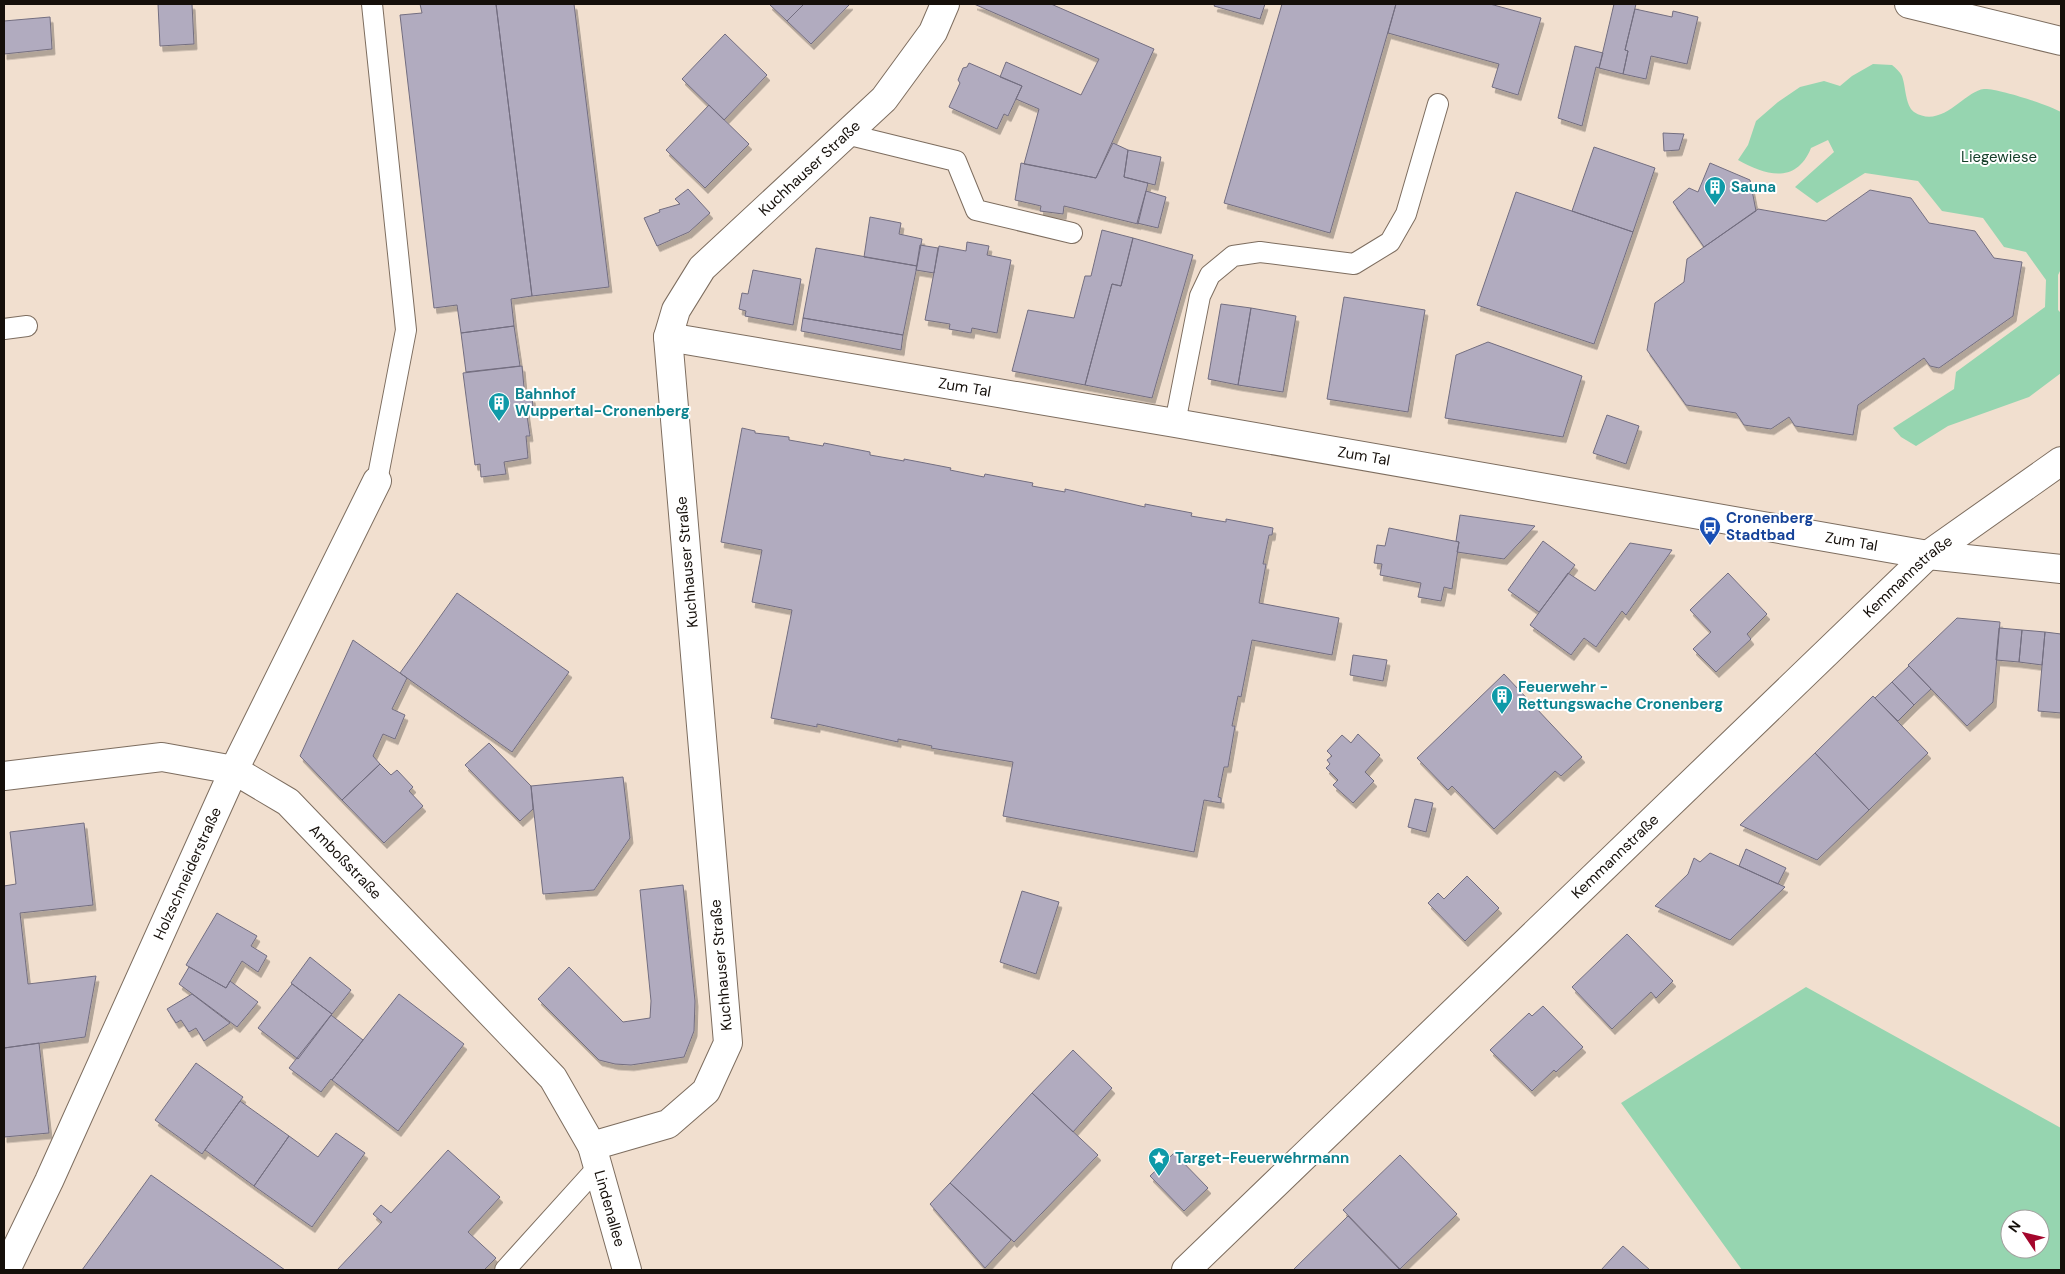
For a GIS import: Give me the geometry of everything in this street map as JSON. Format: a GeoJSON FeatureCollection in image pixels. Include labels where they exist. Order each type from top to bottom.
{"type":"FeatureCollection","features":[{"type":"Feature","properties":{"kind":"street","name":"Kuchhauser Straße"},"geometry":{"type":"LineString","coordinates":[[595,1156],[668,1124],[706,1091],[728,1043],[668,337],[676,310],[702,268],[884,99],[933,32],[944,4]]}},
{"type":"Feature","properties":{"kind":"street"},"geometry":{"type":"LineString","coordinates":[[1908,4],[2061,41]]}},
{"type":"Feature","properties":{"kind":"street","name":"Zum Tal"},"geometry":{"type":"LineString","coordinates":[[668,337],[1175,423],[1928,555],[2061,569]]}},
{"type":"Feature","properties":{"kind":"street","name":"Kemmannstraße"},"geometry":{"type":"LineString","coordinates":[[1186,1270],[1928,555],[2061,461]]}},
{"type":"Feature","properties":{"kind":"street","name":"Holzschneiderstraße"},"geometry":{"type":"LineString","coordinates":[[6,1270],[49,1181],[234,770],[377,481]]}},
{"type":"Feature","properties":{"kind":"street","name":"Amboßstraße"},"geometry":{"type":"LineString","coordinates":[[4,776],[162,757],[234,770],[288,802],[553,1078],[595,1156]]}},
{"type":"Feature","properties":{"kind":"street","name":"Lindenallee"},"geometry":{"type":"LineString","coordinates":[[595,1156],[628,1270]]}},
{"type":"Feature","properties":{"kind":"lane"},"geometry":{"type":"LineString","coordinates":[[372,4],[406,330],[377,481]]}},
{"type":"Feature","properties":{"kind":"lane"},"geometry":{"type":"LineString","coordinates":[[1175,423],[1200,296],[1210,275],[1233,256],[1260,252],[1354,264],[1390,242],[1406,214],[1438,104]]}},
{"type":"Feature","properties":{"kind":"lane"},"geometry":{"type":"LineString","coordinates":[[846,134],[956,161],[976,210],[1072,233]]}},
{"type":"Feature","properties":{"kind":"lane"},"geometry":{"type":"LineString","coordinates":[[4,329],[27,326]]}},
{"type":"Feature","properties":{"kind":"lane"},"geometry":{"type":"LineString","coordinates":[[505,1270],[595,1156]]}},
{"type":"Feature","properties":{"kind":"green space","name":"Liegewiese"},"geometry":{"type":"Polygon","coordinates":[[[1873,64],[1892,65],[1898,70],[1902,76],[1911,109],[1924,116],[1934,116],[1943,113],[1976,91],[1984,89],[2000,91],[2046,105],[2061,112],[2061,269],[2058,275],[2058,310],[2061,313],[2061,373],[2029,397],[1948,426],[1916,446],[1901,437],[1893,428],[1954,389],[1956,372],[2045,307],[2046,280],[2026,252],[2004,247],[1983,218],[1942,211],[1918,181],[1865,173],[1817,203],[1795,187],[1834,152],[1828,140],[1811,148],[1805,160],[1797,168],[1779,174],[1759,170],[1738,160],[1748,145],[1756,121],[1778,102],[1800,87],[1824,81],[1840,86],[1852,76],[1873,64]]]}},
{"type":"Feature","properties":{"kind":"green space"},"geometry":{"type":"Polygon","coordinates":[[[1806,987],[2061,1128],[2061,1270],[1742,1270],[1621,1103],[1806,987]]]}},
{"type":"Feature","properties":{"kind":"building"},"geometry":{"type":"Polygon","coordinates":[[[158,4],[192,4],[194,44],[160,46],[158,4]]]}},
{"type":"Feature","properties":{"kind":"building"},"geometry":{"type":"Polygon","coordinates":[[[420,4],[496,4],[532,296],[511,299],[514,326],[461,333],[457,305],[434,308],[400,15],[422,13],[420,4]]]}},
{"type":"Feature","properties":{"kind":"building"},"geometry":{"type":"Polygon","coordinates":[[[496,4],[574,4],[609,287],[532,296],[496,4]]]}},
{"type":"Feature","properties":{"kind":"building"},"geometry":{"type":"Polygon","coordinates":[[[769,4],[804,4],[787,21],[769,4]]]}},
{"type":"Feature","properties":{"kind":"building"},"geometry":{"type":"Polygon","coordinates":[[[804,4],[850,4],[811,44],[787,21],[804,4]]]}},
{"type":"Feature","properties":{"kind":"building"},"geometry":{"type":"Polygon","coordinates":[[[974,4],[1051,4],[1154,49],[1096,178],[1024,164],[1039,109],[1016,99],[1022,86],[1000,77],[1006,62],[1081,95],[1099,59],[974,4]]]}},
{"type":"Feature","properties":{"kind":"building"},"geometry":{"type":"Polygon","coordinates":[[[1215,4],[1265,4],[1260,19],[1214,6],[1215,4]]]}},
{"type":"Feature","properties":{"kind":"building"},"geometry":{"type":"Polygon","coordinates":[[[1282,4],[1396,4],[1330,233],[1224,203],[1282,4]]]}},
{"type":"Feature","properties":{"kind":"building"},"geometry":{"type":"Polygon","coordinates":[[[1396,4],[1490,4],[1541,18],[1518,95],[1492,87],[1499,64],[1388,33],[1396,4]]]}},
{"type":"Feature","properties":{"kind":"building"},"geometry":{"type":"Polygon","coordinates":[[[1614,4],[1636,4],[1625,50],[1628,51],[1623,74],[1599,68],[1614,4]]]}},
{"type":"Feature","properties":{"kind":"building"},"geometry":{"type":"Polygon","coordinates":[[[1635,9],[1672,17],[1673,11],[1698,17],[1687,64],[1651,56],[1646,79],[1623,74],[1628,51],[1625,50],[1635,9]]]}},
{"type":"Feature","properties":{"kind":"building"},"geometry":{"type":"Polygon","coordinates":[[[50,17],[52,49],[4,54],[4,21],[50,17]]]}},
{"type":"Feature","properties":{"kind":"building"},"geometry":{"type":"Polygon","coordinates":[[[725,34],[767,75],[724,120],[682,79],[725,34]]]}},
{"type":"Feature","properties":{"kind":"building"},"geometry":{"type":"Polygon","coordinates":[[[1575,46],[1603,53],[1599,68],[1596,67],[1582,126],[1558,118],[1575,46]]]}},
{"type":"Feature","properties":{"kind":"building"},"geometry":{"type":"Polygon","coordinates":[[[969,63],[1022,86],[1008,116],[1004,114],[997,129],[949,107],[960,83],[958,80],[963,68],[967,67],[969,63]]]}},
{"type":"Feature","properties":{"kind":"building"},"geometry":{"type":"Polygon","coordinates":[[[709,105],[749,144],[705,188],[666,150],[709,105]]]}},
{"type":"Feature","properties":{"kind":"building"},"geometry":{"type":"Polygon","coordinates":[[[1663,133],[1684,134],[1679,150],[1664,151],[1663,133]]]}},
{"type":"Feature","properties":{"kind":"building"},"geometry":{"type":"Polygon","coordinates":[[[1113,143],[1128,150],[1124,177],[1148,183],[1138,224],[1064,206],[1063,214],[1040,211],[1041,206],[1015,200],[1021,163],[1096,178],[1113,143]]]}},
{"type":"Feature","properties":{"kind":"building"},"geometry":{"type":"Polygon","coordinates":[[[1594,147],[1655,168],[1633,232],[1572,211],[1594,147]]]}},
{"type":"Feature","properties":{"kind":"building"},"geometry":{"type":"Polygon","coordinates":[[[1128,150],[1161,157],[1155,185],[1124,177],[1128,150]]]}},
{"type":"Feature","properties":{"kind":"building","name":"Sauna"},"geometry":{"type":"Polygon","coordinates":[[[1710,163],[1750,180],[1756,211],[1704,247],[1673,202],[1689,188],[1698,192],[1710,163]]]}},
{"type":"Feature","properties":{"kind":"building"},"geometry":{"type":"Polygon","coordinates":[[[688,189],[710,213],[689,232],[657,246],[644,218],[660,212],[659,210],[680,204],[675,199],[688,189]]]}},
{"type":"Feature","properties":{"kind":"building"},"geometry":{"type":"Polygon","coordinates":[[[1870,190],[1911,198],[1929,223],[1975,231],[1994,258],[2022,262],[2013,316],[1939,368],[1930,366],[1924,358],[1858,405],[1853,435],[1795,426],[1789,417],[1771,429],[1744,425],[1736,413],[1686,405],[1647,350],[1655,303],[1684,282],[1687,259],[1758,209],[1826,221],[1870,190]]]}},
{"type":"Feature","properties":{"kind":"building"},"geometry":{"type":"Polygon","coordinates":[[[1146,191],[1166,197],[1158,228],[1137,223],[1146,191]]]}},
{"type":"Feature","properties":{"kind":"building"},"geometry":{"type":"Polygon","coordinates":[[[1516,192],[1633,232],[1594,344],[1477,305],[1516,192]]]}},
{"type":"Feature","properties":{"kind":"building"},"geometry":{"type":"Polygon","coordinates":[[[870,217],[901,223],[899,234],[922,239],[917,266],[864,257],[870,217]]]}},
{"type":"Feature","properties":{"kind":"building"},"geometry":{"type":"Polygon","coordinates":[[[1102,230],[1133,238],[1121,286],[1112,284],[1085,385],[1012,371],[1028,310],[1074,318],[1085,276],[1091,276],[1102,230]]]}},
{"type":"Feature","properties":{"kind":"building"},"geometry":{"type":"Polygon","coordinates":[[[1133,238],[1193,255],[1152,398],[1085,385],[1112,284],[1121,286],[1133,238]]]}},
{"type":"Feature","properties":{"kind":"building"},"geometry":{"type":"Polygon","coordinates":[[[967,242],[989,246],[987,255],[1011,260],[997,333],[972,328],[971,333],[949,329],[950,324],[925,320],[939,246],[966,251],[967,242]]]}},
{"type":"Feature","properties":{"kind":"building"},"geometry":{"type":"Polygon","coordinates":[[[920,245],[938,248],[934,273],[916,270],[920,245]]]}},
{"type":"Feature","properties":{"kind":"building"},"geometry":{"type":"Polygon","coordinates":[[[816,248],[917,266],[903,335],[803,318],[816,248]]]}},
{"type":"Feature","properties":{"kind":"building"},"geometry":{"type":"Polygon","coordinates":[[[753,270],[801,279],[793,325],[745,316],[746,311],[739,309],[742,293],[748,294],[753,270]]]}},
{"type":"Feature","properties":{"kind":"building"},"geometry":{"type":"Polygon","coordinates":[[[1344,297],[1425,310],[1408,412],[1327,399],[1344,297]]]}},
{"type":"Feature","properties":{"kind":"building"},"geometry":{"type":"Polygon","coordinates":[[[1221,304],[1251,308],[1238,385],[1208,379],[1221,304]]]}},
{"type":"Feature","properties":{"kind":"building"},"geometry":{"type":"Polygon","coordinates":[[[1251,308],[1296,316],[1283,392],[1238,385],[1251,308]]]}},
{"type":"Feature","properties":{"kind":"building"},"geometry":{"type":"Polygon","coordinates":[[[803,318],[903,335],[901,350],[801,331],[803,318]]]}},
{"type":"Feature","properties":{"kind":"building"},"geometry":{"type":"Polygon","coordinates":[[[514,326],[520,366],[466,372],[461,333],[514,326]]]}},
{"type":"Feature","properties":{"kind":"building"},"geometry":{"type":"Polygon","coordinates":[[[1488,342],[1582,376],[1563,437],[1445,418],[1456,355],[1488,342]]]}},
{"type":"Feature","properties":{"kind":"building","name":"Bahnhof Wuppertal-Cronenberg"},"geometry":{"type":"Polygon","coordinates":[[[522,366],[525,398],[532,397],[533,408],[526,409],[530,436],[526,436],[528,458],[504,462],[506,474],[481,477],[480,464],[475,465],[463,373],[522,366]]]}},
{"type":"Feature","properties":{"kind":"building"},"geometry":{"type":"Polygon","coordinates":[[[1607,415],[1639,426],[1626,464],[1593,453],[1607,415]]]}},
{"type":"Feature","properties":{"kind":"building"},"geometry":{"type":"Polygon","coordinates":[[[742,428],[755,431],[755,433],[789,437],[789,440],[823,446],[824,443],[870,452],[870,455],[951,468],[950,470],[984,477],[985,474],[1033,483],[1032,486],[1065,492],[1065,489],[1145,507],[1145,504],[1192,513],[1191,516],[1226,522],[1226,519],[1273,528],[1272,535],[1269,535],[1263,564],[1266,564],[1259,603],[1339,618],[1332,655],[1252,640],[1241,697],[1238,696],[1232,726],[1235,726],[1228,767],[1224,767],[1218,797],[1221,798],[1221,803],[1204,800],[1194,852],[1003,816],[1013,762],[931,748],[932,746],[898,739],[898,742],[817,724],[817,727],[771,718],[792,610],[752,602],[762,550],[721,542],[742,428]]]}},
{"type":"Feature","properties":{"kind":"building"},"geometry":{"type":"Polygon","coordinates":[[[1460,515],[1535,526],[1504,559],[1457,552],[1459,542],[1456,541],[1460,515]]]}},
{"type":"Feature","properties":{"kind":"building"},"geometry":{"type":"Polygon","coordinates":[[[1389,528],[1459,542],[1452,589],[1444,587],[1441,601],[1418,597],[1421,583],[1380,575],[1382,564],[1374,563],[1377,545],[1385,546],[1389,528]]]}},
{"type":"Feature","properties":{"kind":"building"},"geometry":{"type":"Polygon","coordinates":[[[1543,541],[1575,565],[1539,612],[1508,590],[1543,541]]]}},
{"type":"Feature","properties":{"kind":"building"},"geometry":{"type":"Polygon","coordinates":[[[1630,543],[1672,550],[1626,615],[1622,611],[1596,647],[1584,638],[1571,655],[1530,625],[1568,573],[1595,591],[1630,543]]]}},
{"type":"Feature","properties":{"kind":"building"},"geometry":{"type":"Polygon","coordinates":[[[1728,573],[1767,614],[1747,634],[1751,639],[1716,672],[1693,649],[1711,632],[1690,610],[1728,573]]]}},
{"type":"Feature","properties":{"kind":"building"},"geometry":{"type":"Polygon","coordinates":[[[457,593],[569,672],[512,752],[400,673],[457,593]]]}},
{"type":"Feature","properties":{"kind":"building"},"geometry":{"type":"Polygon","coordinates":[[[1957,618],[2000,622],[1993,702],[1967,726],[1908,665],[1957,618]]]}},
{"type":"Feature","properties":{"kind":"building"},"geometry":{"type":"Polygon","coordinates":[[[1999,628],[2022,630],[2019,662],[1996,660],[1999,628]]]}},
{"type":"Feature","properties":{"kind":"building"},"geometry":{"type":"Polygon","coordinates":[[[2022,630],[2045,632],[2042,665],[2019,662],[2022,630]]]}},
{"type":"Feature","properties":{"kind":"building"},"geometry":{"type":"Polygon","coordinates":[[[2045,632],[2061,634],[2061,713],[2038,711],[2045,632]]]}},
{"type":"Feature","properties":{"kind":"building"},"geometry":{"type":"Polygon","coordinates":[[[353,640],[407,678],[392,709],[405,715],[395,739],[383,734],[373,756],[380,764],[342,800],[300,756],[353,640]]]}},
{"type":"Feature","properties":{"kind":"building"},"geometry":{"type":"Polygon","coordinates":[[[1353,655],[1387,660],[1383,681],[1350,675],[1353,655]]]}},
{"type":"Feature","properties":{"kind":"building"},"geometry":{"type":"Polygon","coordinates":[[[1909,666],[1931,689],[1914,705],[1892,682],[1909,666]]]}},
{"type":"Feature","properties":{"kind":"building","name":"Feuerwehr - Rettungswache Cronenberg"},"geometry":{"type":"Polygon","coordinates":[[[1504,674],[1582,757],[1561,776],[1555,771],[1494,829],[1452,786],[1448,790],[1417,758],[1504,674]]]}},
{"type":"Feature","properties":{"kind":"building"},"geometry":{"type":"Polygon","coordinates":[[[1892,682],[1914,705],[1898,721],[1875,698],[1892,682]]]}},
{"type":"Feature","properties":{"kind":"building"},"geometry":{"type":"Polygon","coordinates":[[[1873,696],[1928,753],[1869,810],[1815,753],[1873,696]]]}},
{"type":"Feature","properties":{"kind":"building"},"geometry":{"type":"Polygon","coordinates":[[[1358,734],[1380,755],[1365,772],[1374,781],[1353,803],[1333,785],[1338,780],[1326,768],[1330,764],[1327,760],[1332,756],[1327,751],[1342,735],[1351,743],[1358,734]]]}},
{"type":"Feature","properties":{"kind":"building"},"geometry":{"type":"Polygon","coordinates":[[[489,743],[531,786],[533,809],[520,821],[465,765],[489,743]]]}},
{"type":"Feature","properties":{"kind":"building"},"geometry":{"type":"Polygon","coordinates":[[[1815,753],[1869,810],[1817,860],[1740,825],[1815,753]]]}},
{"type":"Feature","properties":{"kind":"building"},"geometry":{"type":"Polygon","coordinates":[[[380,764],[391,775],[397,770],[413,787],[409,791],[423,806],[384,843],[342,800],[380,764]]]}},
{"type":"Feature","properties":{"kind":"building"},"geometry":{"type":"Polygon","coordinates":[[[623,777],[630,838],[594,890],[543,894],[531,786],[623,777]]]}},
{"type":"Feature","properties":{"kind":"building"},"geometry":{"type":"Polygon","coordinates":[[[1415,799],[1433,803],[1426,832],[1408,827],[1415,799]]]}},
{"type":"Feature","properties":{"kind":"building"},"geometry":{"type":"Polygon","coordinates":[[[84,823],[93,905],[20,913],[28,984],[96,976],[85,1037],[4,1048],[4,886],[16,884],[10,832],[84,823]]]}},
{"type":"Feature","properties":{"kind":"building"},"geometry":{"type":"Polygon","coordinates":[[[1746,849],[1786,868],[1778,884],[1739,866],[1746,849]]]}},
{"type":"Feature","properties":{"kind":"building"},"geometry":{"type":"Polygon","coordinates":[[[1710,853],[1785,887],[1730,940],[1655,906],[1688,874],[1694,858],[1700,862],[1710,853]]]}},
{"type":"Feature","properties":{"kind":"building"},"geometry":{"type":"Polygon","coordinates":[[[1467,876],[1499,908],[1465,941],[1428,903],[1438,893],[1444,899],[1467,876]]]}},
{"type":"Feature","properties":{"kind":"building"},"geometry":{"type":"Polygon","coordinates":[[[683,885],[695,1001],[694,1031],[684,1057],[631,1065],[599,1060],[538,999],[569,967],[623,1022],[650,1018],[651,1001],[640,890],[683,885]]]}},
{"type":"Feature","properties":{"kind":"building"},"geometry":{"type":"Polygon","coordinates":[[[1022,891],[1059,902],[1036,974],[1000,962],[1022,891]]]}},
{"type":"Feature","properties":{"kind":"building"},"geometry":{"type":"Polygon","coordinates":[[[217,913],[257,936],[251,946],[267,956],[258,972],[242,961],[226,988],[186,965],[217,913]]]}},
{"type":"Feature","properties":{"kind":"building"},"geometry":{"type":"Polygon","coordinates":[[[1627,934],[1673,981],[1656,998],[1651,992],[1612,1029],[1572,987],[1627,934]]]}},
{"type":"Feature","properties":{"kind":"building"},"geometry":{"type":"Polygon","coordinates":[[[310,957],[351,990],[332,1014],[291,983],[310,957]]]}},
{"type":"Feature","properties":{"kind":"building"},"geometry":{"type":"Polygon","coordinates":[[[189,967],[226,988],[230,981],[258,1002],[237,1027],[179,984],[189,967]]]}},
{"type":"Feature","properties":{"kind":"building"},"geometry":{"type":"Polygon","coordinates":[[[292,984],[332,1014],[298,1059],[258,1028],[292,984]]]}},
{"type":"Feature","properties":{"kind":"building"},"geometry":{"type":"Polygon","coordinates":[[[192,994],[230,1023],[204,1041],[196,1028],[189,1032],[181,1020],[176,1023],[167,1009],[192,994]]]}},
{"type":"Feature","properties":{"kind":"building"},"geometry":{"type":"Polygon","coordinates":[[[399,994],[464,1044],[398,1131],[332,1080],[399,994]]]}},
{"type":"Feature","properties":{"kind":"building"},"geometry":{"type":"Polygon","coordinates":[[[1543,1006],[1583,1047],[1556,1072],[1554,1070],[1532,1091],[1490,1050],[1529,1013],[1532,1016],[1543,1006]]]}},
{"type":"Feature","properties":{"kind":"building"},"geometry":{"type":"Polygon","coordinates":[[[331,1015],[363,1040],[321,1092],[289,1068],[331,1015]]]}},
{"type":"Feature","properties":{"kind":"building"},"geometry":{"type":"Polygon","coordinates":[[[39,1043],[49,1133],[4,1137],[4,1048],[39,1043]]]}},
{"type":"Feature","properties":{"kind":"building"},"geometry":{"type":"Polygon","coordinates":[[[1073,1050],[1112,1088],[1073,1132],[1032,1093],[1073,1050]]]}},
{"type":"Feature","properties":{"kind":"building"},"geometry":{"type":"Polygon","coordinates":[[[196,1063],[243,1097],[202,1154],[155,1120],[196,1063]]]}},
{"type":"Feature","properties":{"kind":"building"},"geometry":{"type":"Polygon","coordinates":[[[1032,1093],[1098,1155],[1014,1242],[950,1183],[1032,1093]]]}},
{"type":"Feature","properties":{"kind":"building"},"geometry":{"type":"Polygon","coordinates":[[[240,1101],[289,1136],[254,1186],[205,1150],[240,1101]]]}},
{"type":"Feature","properties":{"kind":"building"},"geometry":{"type":"Polygon","coordinates":[[[336,1133],[365,1153],[312,1227],[254,1186],[289,1136],[318,1157],[336,1133]]]}},
{"type":"Feature","properties":{"kind":"building"},"geometry":{"type":"Polygon","coordinates":[[[448,1150],[500,1197],[468,1232],[496,1258],[484,1270],[337,1270],[382,1222],[373,1214],[381,1205],[391,1213],[448,1150]]]}},
{"type":"Feature","properties":{"kind":"building"},"geometry":{"type":"Polygon","coordinates":[[[1174,1153],[1208,1188],[1184,1211],[1150,1176],[1174,1153]]]}},
{"type":"Feature","properties":{"kind":"building"},"geometry":{"type":"Polygon","coordinates":[[[1400,1155],[1457,1214],[1400,1269],[1343,1210],[1400,1155]]]}},
{"type":"Feature","properties":{"kind":"building"},"geometry":{"type":"Polygon","coordinates":[[[151,1175],[285,1270],[82,1270],[151,1175]]]}},
{"type":"Feature","properties":{"kind":"building"},"geometry":{"type":"Polygon","coordinates":[[[950,1183],[1011,1240],[985,1268],[930,1204],[950,1183]]]}},
{"type":"Feature","properties":{"kind":"building"},"geometry":{"type":"Polygon","coordinates":[[[1348,1216],[1400,1270],[1293,1270],[1348,1216]]]}},
{"type":"Feature","properties":{"kind":"building"},"geometry":{"type":"Polygon","coordinates":[[[1623,1246],[1650,1270],[1601,1270],[1623,1246]]]}},
{"type":"Feature","properties":{"kind":"place","name":"Sauna"},"geometry":{"type":"Point","coordinates":[1715,206]}},
{"type":"Feature","properties":{"kind":"place","name":"Bahnhof Wuppertal-Cronenberg"},"geometry":{"type":"Point","coordinates":[499,422]}},
{"type":"Feature","properties":{"kind":"place","name":"Cronenberg Stadtbad"},"geometry":{"type":"Point","coordinates":[1710,546]}},
{"type":"Feature","properties":{"kind":"place","name":"Feuerwehr - Rettungswache Cronenberg"},"geometry":{"type":"Point","coordinates":[1502,715]}},
{"type":"Feature","properties":{"kind":"place","name":"Target-Feuerwehrmann"},"geometry":{"type":"Point","coordinates":[1159,1177]}}]}
